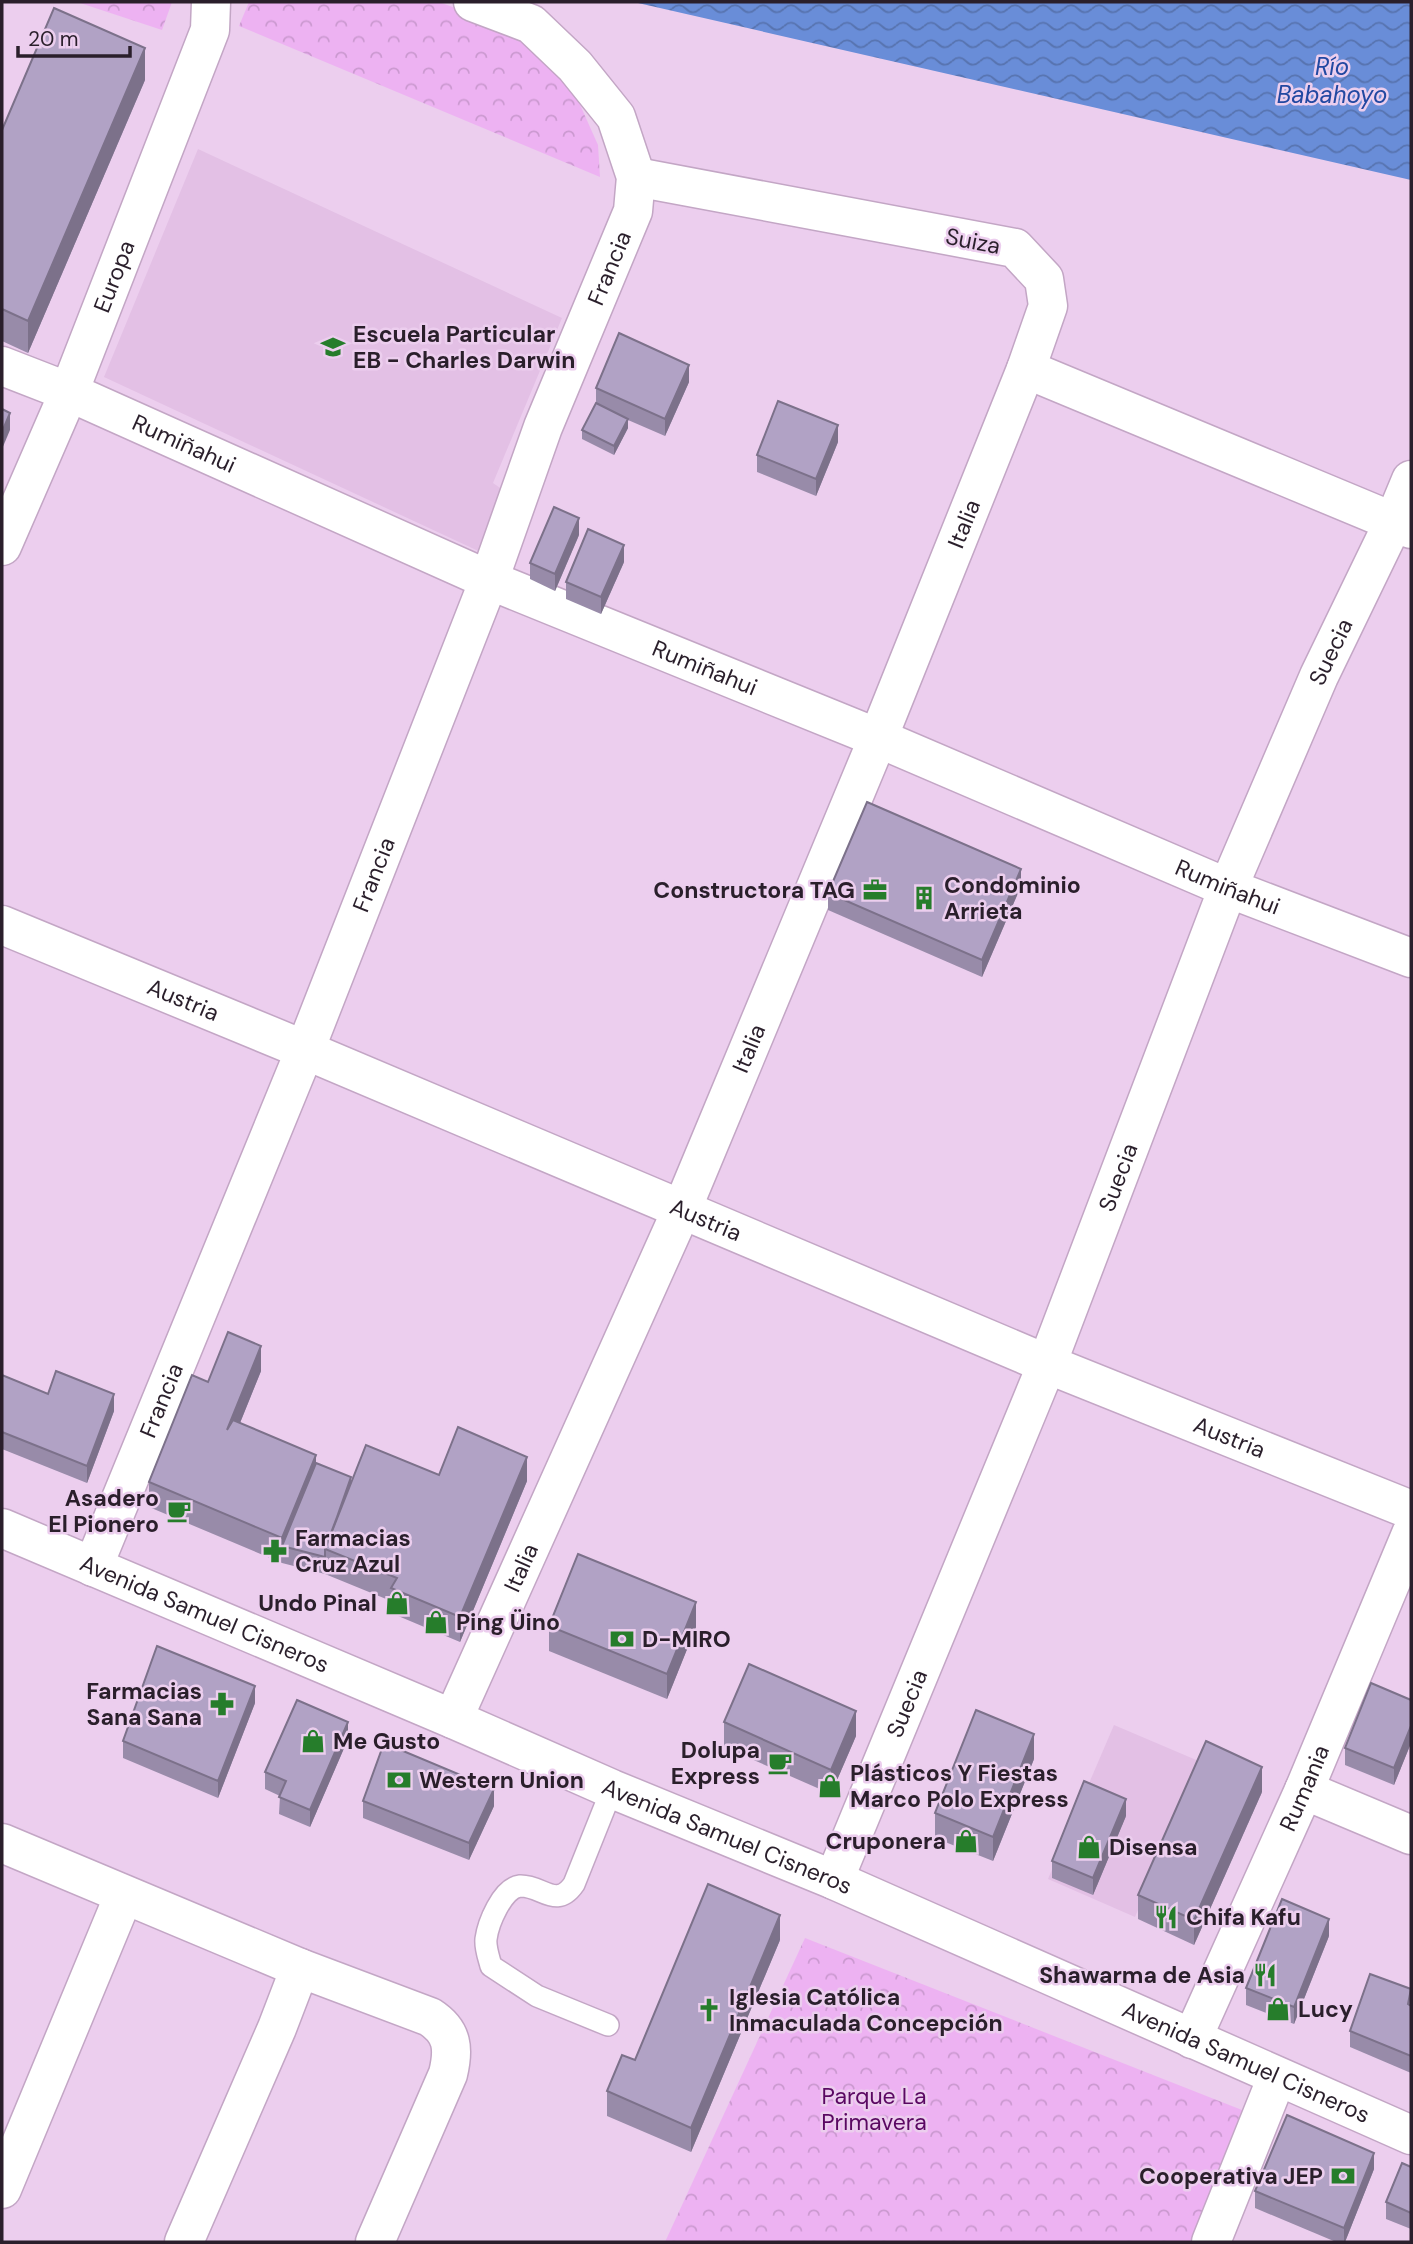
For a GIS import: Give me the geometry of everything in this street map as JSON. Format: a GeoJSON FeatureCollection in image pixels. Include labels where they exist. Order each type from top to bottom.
{"type":"FeatureCollection","features":[{"type":"Feature","properties":{"kind":"street","name":"Europa"},"geometry":{"type":"LineString","coordinates":[[2,546],[69,392],[210,30],[211,2]]}},
{"type":"Feature","properties":{"kind":"street"},"geometry":{"type":"LineString","coordinates":[[473,2],[531,24],[575,66],[616,117],[636,177]]}},
{"type":"Feature","properties":{"kind":"street","name":"Suiza"},"geometry":{"type":"LineString","coordinates":[[636,177],[1015,248],[1044,279],[1048,306],[1026,369]]}},
{"type":"Feature","properties":{"kind":"street","name":"Francia"},"geometry":{"type":"LineString","coordinates":[[93,1567],[305,1050],[489,580],[543,427],[633,211],[636,177]]}},
{"type":"Feature","properties":{"kind":"street","name":"Rumiñahui"},"geometry":{"type":"LineString","coordinates":[[2,366],[69,392],[489,580],[878,738],[1228,888],[1411,958]]}},
{"type":"Feature","properties":{"kind":"street"},"geometry":{"type":"LineString","coordinates":[[1026,369],[1403,525]]}},
{"type":"Feature","properties":{"kind":"street","name":"Italia"},"geometry":{"type":"LineString","coordinates":[[453,1719],[682,1209],[878,738],[1026,369]]}},
{"type":"Feature","properties":{"kind":"street","name":"Suecia"},"geometry":{"type":"LineString","coordinates":[[834,1880],[1047,1364],[1228,888],[1319,676],[1403,525],[1411,481]]}},
{"type":"Feature","properties":{"kind":"street","name":"Austria"},"geometry":{"type":"LineString","coordinates":[[2,925],[305,1050],[1047,1364],[1411,1510]]}},
{"type":"Feature","properties":{"kind":"street","name":"Avenida Samuel Cisneros"},"geometry":{"type":"LineString","coordinates":[[2,1528],[453,1719],[612,1790],[834,1880],[1411,2135]]}},
{"type":"Feature","properties":{"kind":"street","name":"Rumania"},"geometry":{"type":"LineString","coordinates":[[1192,2039],[1304,1790],[1411,1534]]}},
{"type":"Feature","properties":{"kind":"street"},"geometry":{"type":"LineString","coordinates":[[1304,1790],[1411,1835]]}},
{"type":"Feature","properties":{"kind":"street"},"geometry":{"type":"LineString","coordinates":[[2,1843],[300,1968],[430,2017],[446,2029],[453,2053],[448,2074],[375,2242]]}},
{"type":"Feature","properties":{"kind":"street"},"geometry":{"type":"LineString","coordinates":[[2,2189],[124,1895]]}},
{"type":"Feature","properties":{"kind":"street"},"geometry":{"type":"LineString","coordinates":[[184,2242],[277,2028],[300,1968]]}},
{"type":"Feature","properties":{"kind":"street"},"geometry":{"type":"LineString","coordinates":[[1211,2242],[1277,2077]]}},
{"type":"Feature","properties":{"kind":"lane"},"geometry":{"type":"LineString","coordinates":[[608,2025],[537,1996],[491,1966],[485,1941],[497,1907],[509,1891],[520,1886],[556,1896],[568,1893],[612,1790]]}},
{"type":"Feature","properties":{"kind":"shaded area","name":"Escuela Particular EB - Charles Darwin"},"geometry":{"type":"Polygon","coordinates":[[[198,149],[562,318],[493,483],[512,496],[487,555],[104,377],[198,149]]]}},
{"type":"Feature","properties":{"kind":"shaded area","name":"Disensa"},"geometry":{"type":"Polygon","coordinates":[[[1114,1725],[1201,1762],[1135,1917],[1048,1879],[1114,1725]]]}},
{"type":"Feature","properties":{"kind":"green space"},"geometry":{"type":"Polygon","coordinates":[[[77,2],[172,2],[162,30],[77,2]]]}},
{"type":"Feature","properties":{"kind":"green space"},"geometry":{"type":"Polygon","coordinates":[[[249,2],[439,2],[510,28],[573,89],[598,145],[600,177],[239,26],[249,2]]]}},
{"type":"Feature","properties":{"kind":"green space","name":"Parque La Primavera"},"geometry":{"type":"Polygon","coordinates":[[[805,1938],[1242,2110],[1190,2242],[665,2242],[805,1938]]]}},
{"type":"Feature","properties":{"kind":"water","name":"Río Babahoyo"},"geometry":{"type":"Polygon","coordinates":[[[636,2],[1411,2],[1411,180],[638,3],[636,2]]]}},
{"type":"Feature","properties":{"kind":"building"},"geometry":{"type":"Polygon","coordinates":[[[54,8],[145,48],[28,321],[2,309],[2,130],[54,8]]]}},
{"type":"Feature","properties":{"kind":"building"},"geometry":{"type":"Polygon","coordinates":[[[619,333],[689,365],[665,419],[596,388],[619,333]]]}},
{"type":"Feature","properties":{"kind":"building"},"geometry":{"type":"Polygon","coordinates":[[[778,401],[838,425],[816,479],[757,455],[778,401]]]}},
{"type":"Feature","properties":{"kind":"building"},"geometry":{"type":"Polygon","coordinates":[[[596,403],[628,419],[614,446],[582,430],[596,403]]]}},
{"type":"Feature","properties":{"kind":"building"},"geometry":{"type":"Polygon","coordinates":[[[2,409],[10,413],[2,432],[2,409]]]}},
{"type":"Feature","properties":{"kind":"building"},"geometry":{"type":"Polygon","coordinates":[[[554,507],[579,518],[555,574],[530,563],[554,507]]]}},
{"type":"Feature","properties":{"kind":"building"},"geometry":{"type":"Polygon","coordinates":[[[588,529],[624,545],[601,597],[566,582],[588,529]]]}},
{"type":"Feature","properties":{"kind":"building","name":"Condominio Arrieta"},"geometry":{"type":"Polygon","coordinates":[[[867,802],[1021,869],[982,960],[828,893],[867,802]]]}},
{"type":"Feature","properties":{"kind":"building"},"geometry":{"type":"Polygon","coordinates":[[[228,1332],[261,1346],[227,1430],[233,1420],[316,1455],[282,1538],[149,1482],[192,1375],[208,1382],[228,1332]]]}},
{"type":"Feature","properties":{"kind":"building"},"geometry":{"type":"Polygon","coordinates":[[[56,1371],[114,1394],[87,1466],[2,1432],[2,1375],[48,1394],[56,1371]]]}},
{"type":"Feature","properties":{"kind":"building"},"geometry":{"type":"Polygon","coordinates":[[[458,1427],[527,1457],[460,1617],[391,1588],[397,1578],[325,1549],[366,1445],[439,1475],[458,1427]]]}},
{"type":"Feature","properties":{"kind":"building"},"geometry":{"type":"Polygon","coordinates":[[[316,1463],[351,1477],[325,1549],[325,1557],[282,1546],[316,1463]]]}},
{"type":"Feature","properties":{"kind":"building","name":"D-MIRO"},"geometry":{"type":"Polygon","coordinates":[[[578,1554],[696,1602],[667,1674],[549,1626],[578,1554]]]}},
{"type":"Feature","properties":{"kind":"building"},"geometry":{"type":"Polygon","coordinates":[[[157,1646],[255,1686],[218,1781],[123,1741],[157,1646]]]}},
{"type":"Feature","properties":{"kind":"building"},"geometry":{"type":"Polygon","coordinates":[[[749,1664],[856,1711],[831,1770],[724,1722],[749,1664]]]}},
{"type":"Feature","properties":{"kind":"building"},"geometry":{"type":"Polygon","coordinates":[[[1371,1683],[1411,1700],[1411,1726],[1394,1768],[1345,1748],[1371,1683]]]}},
{"type":"Feature","properties":{"kind":"building"},"geometry":{"type":"Polygon","coordinates":[[[297,1700],[348,1722],[310,1810],[279,1797],[286,1781],[265,1772],[297,1700]]]}},
{"type":"Feature","properties":{"kind":"building"},"geometry":{"type":"Polygon","coordinates":[[[976,1710],[1034,1734],[993,1837],[935,1813],[976,1710]]]}},
{"type":"Feature","properties":{"kind":"building"},"geometry":{"type":"Polygon","coordinates":[[[1206,1741],[1262,1767],[1194,1920],[1138,1895],[1206,1741]]]}},
{"type":"Feature","properties":{"kind":"building"},"geometry":{"type":"Polygon","coordinates":[[[384,1743],[494,1789],[469,1843],[363,1801],[384,1743]]]}},
{"type":"Feature","properties":{"kind":"building","name":"Disensa"},"geometry":{"type":"Polygon","coordinates":[[[1084,1781],[1126,1799],[1093,1878],[1052,1861],[1084,1781]]]}},
{"type":"Feature","properties":{"kind":"building","name":"Iglesia Católica Inmaculada Concepción"},"geometry":{"type":"Polygon","coordinates":[[[708,1884],[780,1915],[691,2128],[607,2091],[622,2055],[635,2060],[708,1884]]]}},
{"type":"Feature","properties":{"kind":"building"},"geometry":{"type":"Polygon","coordinates":[[[1282,1899],[1329,1919],[1294,2007],[1246,1988],[1282,1899]]]}},
{"type":"Feature","properties":{"kind":"building"},"geometry":{"type":"Polygon","coordinates":[[[1370,1974],[1411,1989],[1408,2004],[1411,2006],[1411,2056],[1350,2031],[1370,1974]]]}},
{"type":"Feature","properties":{"kind":"building"},"geometry":{"type":"Polygon","coordinates":[[[1287,2115],[1374,2153],[1344,2228],[1255,2191],[1287,2115]]]}},
{"type":"Feature","properties":{"kind":"building"},"geometry":{"type":"Polygon","coordinates":[[[1402,2163],[1411,2167],[1411,2213],[1386,2202],[1402,2163]]]}},
{"type":"Feature","properties":{"kind":"place","name":"Escuela Particular EB - Charles Darwin"},"geometry":{"type":"Point","coordinates":[333,347]}},
{"type":"Feature","properties":{"kind":"place","name":"Constructora TAG"},"geometry":{"type":"Point","coordinates":[875,890]}},
{"type":"Feature","properties":{"kind":"place","name":"Condominio Arrieta"},"geometry":{"type":"Point","coordinates":[924,898]}},
{"type":"Feature","properties":{"kind":"place","name":"Asadero El Pionero"},"geometry":{"type":"Point","coordinates":[179,1511]}},
{"type":"Feature","properties":{"kind":"place","name":"Farmacias Cruz Azul"},"geometry":{"type":"Point","coordinates":[275,1551]}},
{"type":"Feature","properties":{"kind":"place","name":"Undo Pinal"},"geometry":{"type":"Point","coordinates":[397,1603]}},
{"type":"Feature","properties":{"kind":"place","name":"Ping Üino"},"geometry":{"type":"Point","coordinates":[436,1622]}},
{"type":"Feature","properties":{"kind":"place","name":"D-MIRO"},"geometry":{"type":"Point","coordinates":[622,1639]}},
{"type":"Feature","properties":{"kind":"place","name":"Farmacias Sana Sana"},"geometry":{"type":"Point","coordinates":[222,1704]}},
{"type":"Feature","properties":{"kind":"place","name":"Me Gusto"},"geometry":{"type":"Point","coordinates":[313,1741]}},
{"type":"Feature","properties":{"kind":"place","name":"Dolupa Express"},"geometry":{"type":"Point","coordinates":[780,1763]}},
{"type":"Feature","properties":{"kind":"place","name":"Western Union"},"geometry":{"type":"Point","coordinates":[399,1780]}},
{"type":"Feature","properties":{"kind":"place","name":"Plásticos Y Fiestas Marco Polo Express"},"geometry":{"type":"Point","coordinates":[830,1786]}},
{"type":"Feature","properties":{"kind":"place","name":"Cruponera"},"geometry":{"type":"Point","coordinates":[966,1841]}},
{"type":"Feature","properties":{"kind":"place","name":"Disensa"},"geometry":{"type":"Point","coordinates":[1089,1847]}},
{"type":"Feature","properties":{"kind":"place","name":"Chifa Kafu"},"geometry":{"type":"Point","coordinates":[1166,1917]}},
{"type":"Feature","properties":{"kind":"place","name":"Shawarma de Asia"},"geometry":{"type":"Point","coordinates":[1265,1975]}},
{"type":"Feature","properties":{"kind":"place","name":"Lucy"},"geometry":{"type":"Point","coordinates":[1278,2009]}},
{"type":"Feature","properties":{"kind":"place","name":"Iglesia Católica Inmaculada Concepción"},"geometry":{"type":"Point","coordinates":[709,2010]}},
{"type":"Feature","properties":{"kind":"place","name":"Cooperativa JEP"},"geometry":{"type":"Point","coordinates":[1343,2176]}}]}
